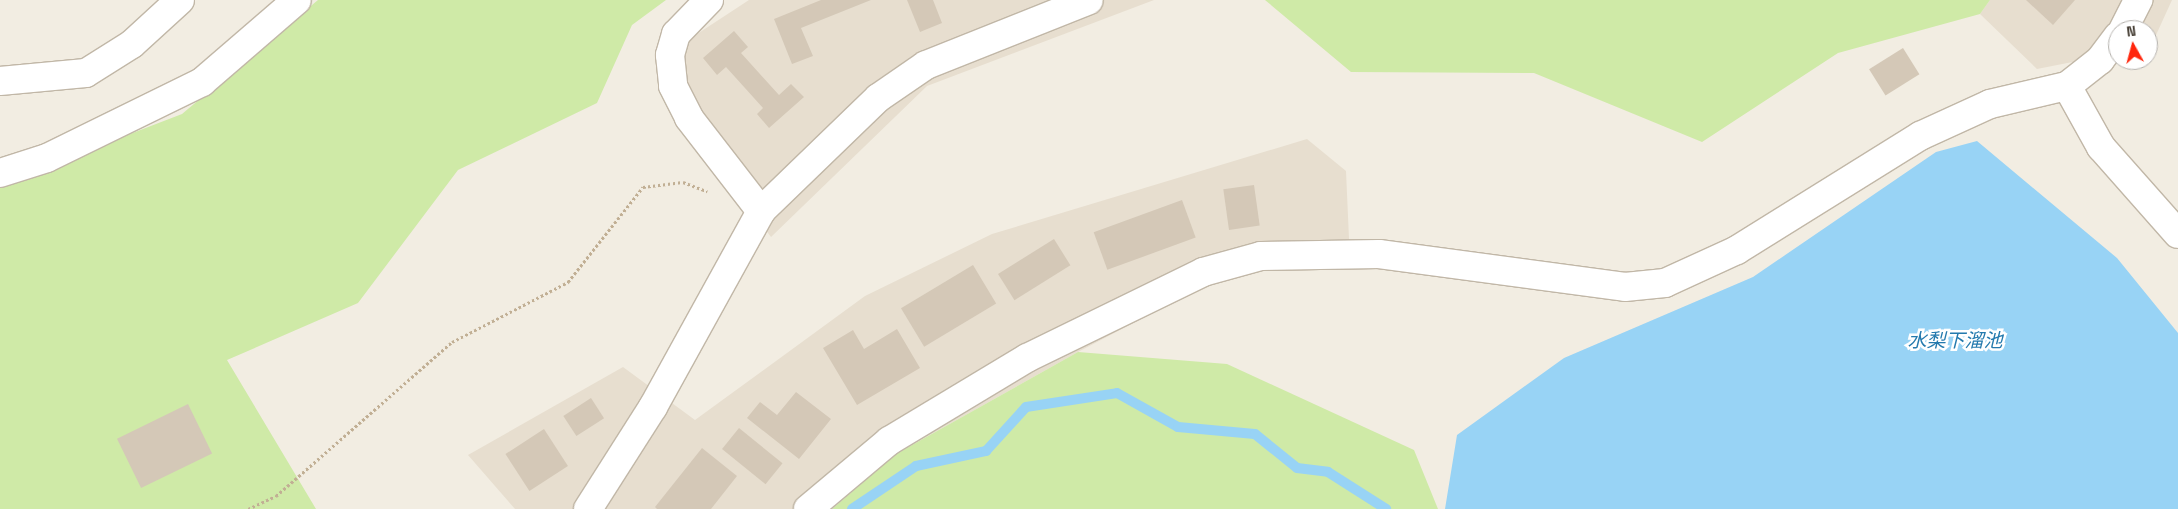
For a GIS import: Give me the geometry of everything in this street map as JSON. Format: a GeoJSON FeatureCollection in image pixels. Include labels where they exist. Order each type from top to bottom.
{"type":"FeatureCollection","features":[{"type":"Feature","properties":{"kind":"street"},"geometry":{"type":"LineString","coordinates":[[0,81],[86,73],[132,44],[180,0]]}},
{"type":"Feature","properties":{"kind":"street"},"geometry":{"type":"LineString","coordinates":[[0,173],[47,158],[202,82],[298,0]]}},
{"type":"Feature","properties":{"kind":"street"},"geometry":{"type":"LineString","coordinates":[[709,0],[676,34],[670,55],[672,86],[689,118],[761,211]]}},
{"type":"Feature","properties":{"kind":"street"},"geometry":{"type":"LineString","coordinates":[[588,509],[654,407],[761,211],[878,98],[926,65],[1089,0]]}},
{"type":"Feature","properties":{"kind":"street"},"geometry":{"type":"LineString","coordinates":[[2128,20],[2138,0]]}},
{"type":"Feature","properties":{"kind":"street"},"geometry":{"type":"LineString","coordinates":[[808,509],[889,441],[1027,358],[1203,272],[1261,256],[1379,254],[1625,286],[1665,283],[1737,250],[1920,136],[1990,104],[2067,86],[2100,60],[2108,49]]}},
{"type":"Feature","properties":{"kind":"street"},"geometry":{"type":"LineString","coordinates":[[2067,86],[2101,147],[2178,234]]}},
{"type":"Feature","properties":{"kind":"path"},"geometry":{"type":"LineString","coordinates":[[248,509],[276,496],[452,342],[568,282],[643,187],[683,182],[709,192]]}},
{"type":"Feature","properties":{"kind":"shaded area"},"geometry":{"type":"Polygon","coordinates":[[[749,0],[1154,0],[927,86],[771,237],[669,101],[659,59],[749,0]]]}},
{"type":"Feature","properties":{"kind":"shaded area"},"geometry":{"type":"Polygon","coordinates":[[[1990,0],[2172,0],[2158,31],[2158,20],[2108,20],[2108,55],[2037,69],[1980,14],[1990,0]]]}},
{"type":"Feature","properties":{"kind":"shaded area"},"geometry":{"type":"Polygon","coordinates":[[[1307,139],[1346,171],[1350,261],[1238,268],[1078,352],[896,454],[832,509],[515,509],[468,455],[623,367],[695,420],[865,296],[992,234],[1307,139]]]}},
{"type":"Feature","properties":{"kind":"green space"},"geometry":{"type":"Polygon","coordinates":[[[318,0],[666,0],[632,25],[597,103],[458,170],[358,303],[227,360],[316,509],[0,509],[0,184],[182,114],[318,0]]]}},
{"type":"Feature","properties":{"kind":"green space"},"geometry":{"type":"Polygon","coordinates":[[[1265,0],[1990,0],[1980,14],[1838,53],[1702,142],[1534,73],[1351,72],[1265,0]]]}},
{"type":"Feature","properties":{"kind":"green space"},"geometry":{"type":"Polygon","coordinates":[[[1078,352],[1227,364],[1414,450],[1438,509],[832,509],[896,454],[1078,352]]]}},
{"type":"Feature","properties":{"kind":"water","name":"水梨下溜池"},"geometry":{"type":"Polygon","coordinates":[[[1977,141],[2117,258],[2178,333],[2178,509],[1445,509],[1457,435],[1564,358],[1753,277],[1936,152],[1977,141]]]}},
{"type":"Feature","properties":{"kind":"building"},"geometry":{"type":"Polygon","coordinates":[[[821,0],[871,0],[801,28],[813,56],[792,64],[774,19],[821,0]]]}},
{"type":"Feature","properties":{"kind":"building"},"geometry":{"type":"Polygon","coordinates":[[[907,0],[933,0],[942,23],[920,32],[907,0]]]}},
{"type":"Feature","properties":{"kind":"building"},"geometry":{"type":"Polygon","coordinates":[[[2026,0],[2075,0],[2053,25],[2026,0]]]}},
{"type":"Feature","properties":{"kind":"building"},"geometry":{"type":"Polygon","coordinates":[[[734,31],[748,47],[741,53],[779,95],[791,84],[804,97],[769,128],[757,114],[763,108],[726,67],[717,75],[703,58],[734,31]]]}},
{"type":"Feature","properties":{"kind":"building"},"geometry":{"type":"Polygon","coordinates":[[[1903,48],[1919,74],[1886,95],[1869,69],[1903,48]]]}},
{"type":"Feature","properties":{"kind":"building"},"geometry":{"type":"Polygon","coordinates":[[[1254,185],[1260,226],[1229,230],[1223,189],[1254,185]]]}},
{"type":"Feature","properties":{"kind":"building"},"geometry":{"type":"Polygon","coordinates":[[[1182,200],[1196,238],[1107,270],[1094,232],[1182,200]]]}},
{"type":"Feature","properties":{"kind":"building"},"geometry":{"type":"Polygon","coordinates":[[[1054,239],[1070,265],[1014,300],[998,274],[1054,239]]]}},
{"type":"Feature","properties":{"kind":"building"},"geometry":{"type":"Polygon","coordinates":[[[973,265],[996,304],[924,347],[901,308],[973,265]]]}},
{"type":"Feature","properties":{"kind":"building"},"geometry":{"type":"Polygon","coordinates":[[[897,329],[920,368],[857,405],[823,348],[853,330],[864,349],[897,329]]]}},
{"type":"Feature","properties":{"kind":"building"},"geometry":{"type":"Polygon","coordinates":[[[796,392],[831,419],[799,459],[747,418],[760,402],[777,415],[796,392]]]}},
{"type":"Feature","properties":{"kind":"building"},"geometry":{"type":"Polygon","coordinates":[[[591,398],[604,418],[576,436],[563,416],[591,398]]]}},
{"type":"Feature","properties":{"kind":"building"},"geometry":{"type":"Polygon","coordinates":[[[188,404],[212,453],[141,488],[117,439],[188,404]]]}},
{"type":"Feature","properties":{"kind":"building"},"geometry":{"type":"Polygon","coordinates":[[[739,428],[783,463],[766,484],[722,449],[739,428]]]}},
{"type":"Feature","properties":{"kind":"building"},"geometry":{"type":"Polygon","coordinates":[[[544,429],[568,466],[529,491],[505,454],[544,429]]]}},
{"type":"Feature","properties":{"kind":"building"},"geometry":{"type":"Polygon","coordinates":[[[702,448],[737,476],[711,509],[657,509],[655,507],[702,448]]]}},
{"type":"Feature","properties":{"kind":"waterway"},"geometry":{"type":"LineString","coordinates":[[852,509],[916,466],[986,451],[1026,407],[1117,393],[1178,427],[1255,434],[1297,468],[1328,472],[1386,509]]}}]}
